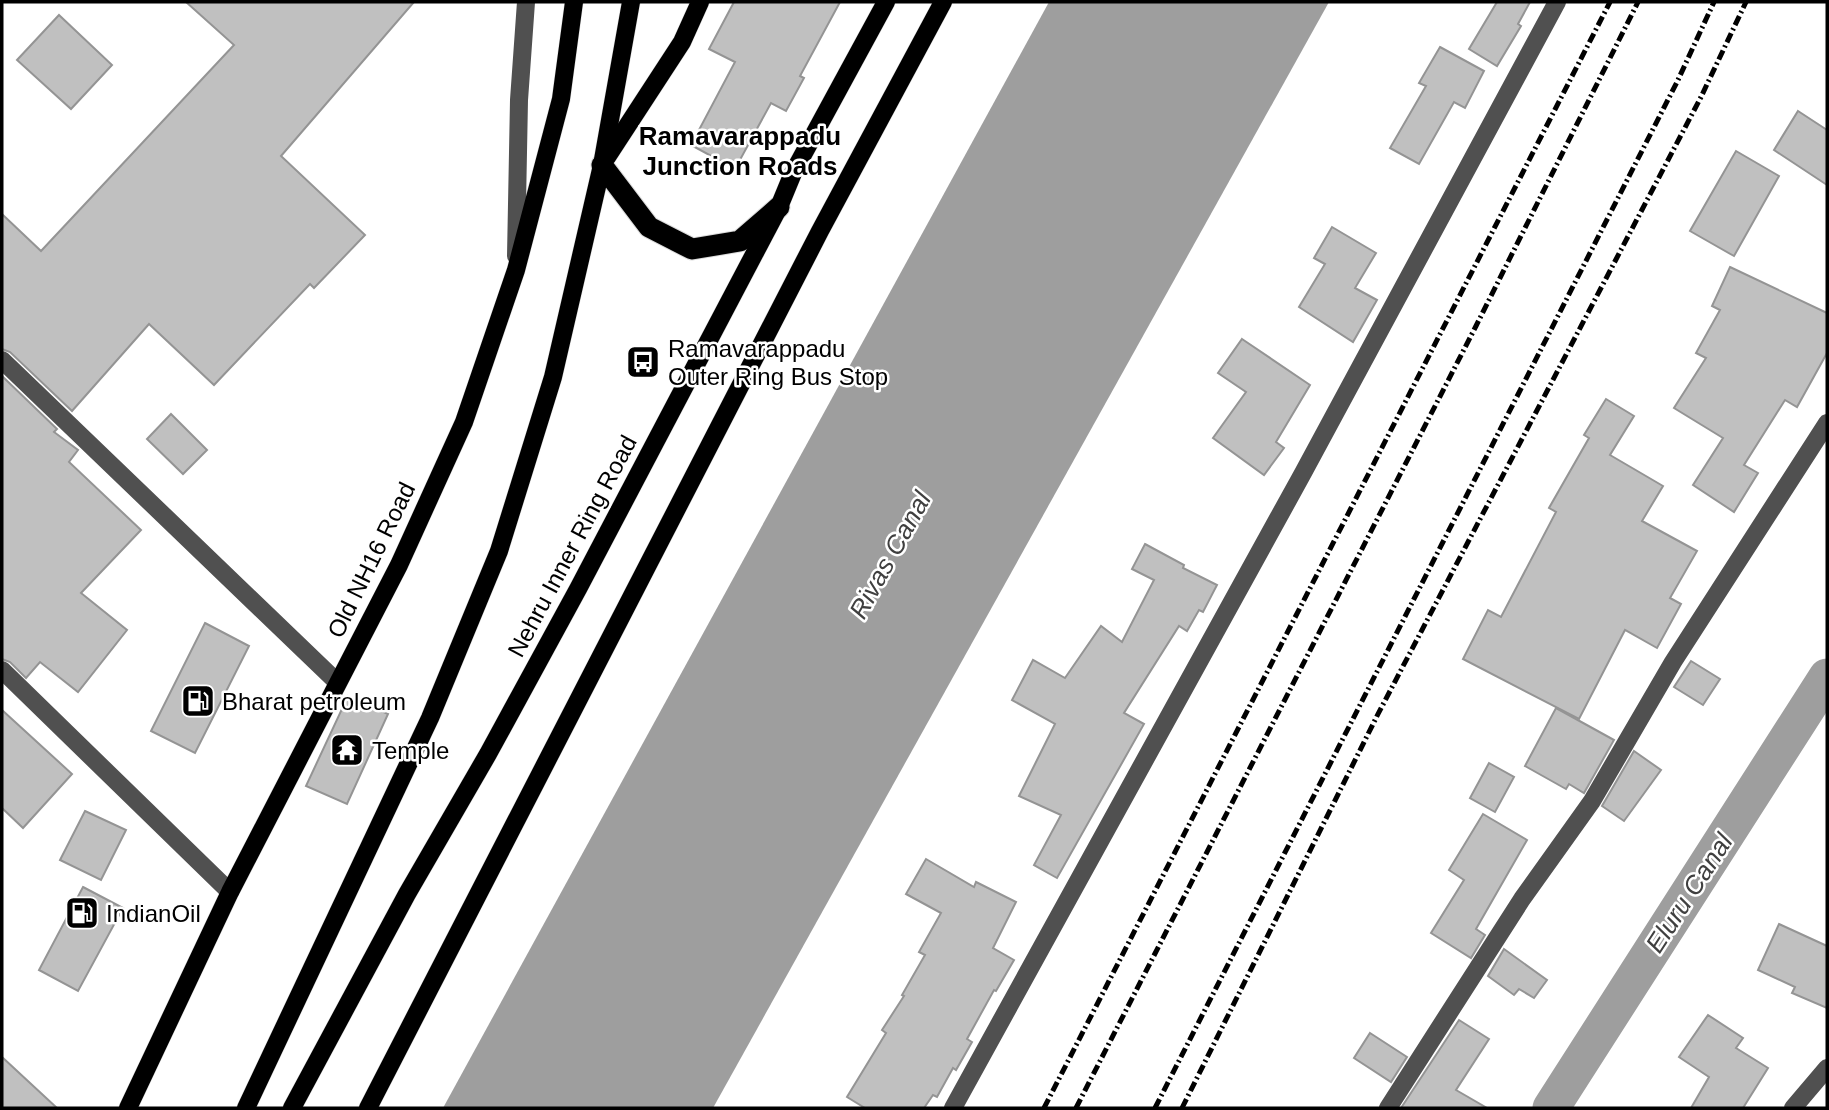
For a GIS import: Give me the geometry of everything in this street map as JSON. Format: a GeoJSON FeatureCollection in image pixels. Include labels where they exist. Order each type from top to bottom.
{"type":"FeatureCollection","features":[{"type":"Feature","properties":{"kind":"highway"},"geometry":{"type":"LineString","coordinates":[[602,165],[649,227],[692,249],[740,242],[779,207]]}},
{"type":"Feature","properties":{"kind":"main road","name":"Old NH16 Road"},"geometry":{"type":"LineString","coordinates":[[128,1108],[230,892],[399,565],[464,422],[516,270],[561,99],[574,2]]}},
{"type":"Feature","properties":{"kind":"main road"},"geometry":{"type":"LineString","coordinates":[[246,1108],[430,718],[499,551],[553,377],[602,165],[631,2]]}},
{"type":"Feature","properties":{"kind":"main road"},"geometry":{"type":"LineString","coordinates":[[602,165],[682,42],[700,2]]}},
{"type":"Feature","properties":{"kind":"main road","name":"Nehru Inner Ring Road"},"geometry":{"type":"LineString","coordinates":[[292,1108],[407,894],[488,754],[578,589],[779,207],[793,173],[886,2]]}},
{"type":"Feature","properties":{"kind":"main road"},"geometry":{"type":"LineString","coordinates":[[368,1108],[820,231],[943,2]]}},
{"type":"Feature","properties":{"kind":"street"},"geometry":{"type":"LineString","coordinates":[[516,270],[519,100],[526,2]]}},
{"type":"Feature","properties":{"kind":"street"},"geometry":{"type":"LineString","coordinates":[[953,1108],[1558,2]]}},
{"type":"Feature","properties":{"kind":"street"},"geometry":{"type":"LineString","coordinates":[[2,360],[338,682]]}},
{"type":"Feature","properties":{"kind":"street"},"geometry":{"type":"LineString","coordinates":[[1388,1108],[1522,899],[1592,801],[1673,662],[1827,424]]}},
{"type":"Feature","properties":{"kind":"street"},"geometry":{"type":"LineString","coordinates":[[2,670],[230,892]]}},
{"type":"Feature","properties":{"kind":"street"},"geometry":{"type":"LineString","coordinates":[[1793,1108],[1827,1068]]}},
{"type":"Feature","properties":{"kind":"water","name":"Rivas Canal"},"geometry":{"type":"Polygon","coordinates":[[[1049,2],[1329,2],[713,1108],[443,1108],[1049,2]]]}},
{"type":"Feature","properties":{"kind":"building"},"geometry":{"type":"Polygon","coordinates":[[[186,2],[414,2],[281,156],[365,235],[314,288],[310,284],[214,385],[149,324],[72,411],[10,352],[2,349],[2,214],[41,251],[234,45],[186,2]]]}},
{"type":"Feature","properties":{"kind":"building"},"geometry":{"type":"Polygon","coordinates":[[[734,2],[840,2],[800,76],[804,78],[786,111],[771,103],[735,169],[691,145],[735,62],[709,49],[734,2]]]}},
{"type":"Feature","properties":{"kind":"building"},"geometry":{"type":"Polygon","coordinates":[[[1497,2],[1530,2],[1518,24],[1521,26],[1497,66],[1469,49],[1497,2]]]}},
{"type":"Feature","properties":{"kind":"building"},"geometry":{"type":"Polygon","coordinates":[[[59,15],[112,65],[71,109],[17,60],[59,15]]]}},
{"type":"Feature","properties":{"kind":"building"},"geometry":{"type":"Polygon","coordinates":[[[1440,47],[1484,71],[1465,108],[1454,102],[1419,164],[1390,148],[1426,86],[1419,83],[1440,47]]]}},
{"type":"Feature","properties":{"kind":"building"},"geometry":{"type":"Polygon","coordinates":[[[1798,111],[1827,130],[1827,185],[1774,150],[1798,111]]]}},
{"type":"Feature","properties":{"kind":"building"},"geometry":{"type":"Polygon","coordinates":[[[1736,151],[1779,176],[1734,256],[1690,231],[1736,151]]]}},
{"type":"Feature","properties":{"kind":"building"},"geometry":{"type":"Polygon","coordinates":[[[1332,227],[1376,253],[1355,288],[1377,300],[1353,342],[1299,307],[1325,264],[1314,258],[1332,227]]]}},
{"type":"Feature","properties":{"kind":"building"},"geometry":{"type":"Polygon","coordinates":[[[1730,267],[1827,313],[1827,353],[1797,407],[1785,400],[1744,465],[1758,473],[1734,512],[1693,485],[1723,438],[1674,408],[1706,358],[1696,353],[1720,310],[1712,306],[1730,267]]]}},
{"type":"Feature","properties":{"kind":"building"},"geometry":{"type":"Polygon","coordinates":[[[1242,339],[1310,385],[1276,442],[1284,448],[1264,475],[1213,438],[1246,392],[1218,373],[1242,339]]]}},
{"type":"Feature","properties":{"kind":"building"},"geometry":{"type":"Polygon","coordinates":[[[2,376],[57,429],[54,432],[78,450],[69,462],[141,530],[81,593],[127,630],[78,692],[40,662],[26,678],[10,662],[2,659],[2,376]]]}},
{"type":"Feature","properties":{"kind":"building"},"geometry":{"type":"Polygon","coordinates":[[[1606,399],[1634,416],[1610,455],[1663,486],[1642,521],[1697,551],[1670,598],[1681,604],[1657,648],[1625,630],[1579,719],[1463,659],[1488,610],[1501,617],[1556,512],[1549,508],[1589,438],[1584,435],[1606,399]]]}},
{"type":"Feature","properties":{"kind":"building"},"geometry":{"type":"Polygon","coordinates":[[[171,414],[207,450],[183,474],[147,439],[171,414]]]}},
{"type":"Feature","properties":{"kind":"building"},"geometry":{"type":"Polygon","coordinates":[[[1145,544],[1217,585],[1203,612],[1199,610],[1187,631],[1179,626],[1124,713],[1144,724],[1057,878],[1034,865],[1061,815],[1019,796],[1055,724],[1012,700],[1033,660],[1065,678],[1101,626],[1122,642],[1154,580],[1132,569],[1145,544]]]}},
{"type":"Feature","properties":{"kind":"building"},"geometry":{"type":"Polygon","coordinates":[[[205,623],[249,646],[195,753],[151,731],[205,623]]]}},
{"type":"Feature","properties":{"kind":"building"},"geometry":{"type":"Polygon","coordinates":[[[1691,661],[1720,679],[1703,705],[1674,687],[1691,661]]]}},
{"type":"Feature","properties":{"kind":"building","name":"Temple"},"geometry":{"type":"Polygon","coordinates":[[[348,696],[388,714],[347,804],[306,786],[348,696]]]}},
{"type":"Feature","properties":{"kind":"building"},"geometry":{"type":"Polygon","coordinates":[[[1556,708],[1614,740],[1584,793],[1569,784],[1566,789],[1525,766],[1556,708]]]}},
{"type":"Feature","properties":{"kind":"building"},"geometry":{"type":"Polygon","coordinates":[[[2,710],[72,774],[23,828],[2,808],[2,710]]]}},
{"type":"Feature","properties":{"kind":"building"},"geometry":{"type":"Polygon","coordinates":[[[1634,751],[1661,770],[1624,821],[1602,806],[1634,751]]]}},
{"type":"Feature","properties":{"kind":"building"},"geometry":{"type":"Polygon","coordinates":[[[1489,763],[1514,777],[1495,812],[1470,798],[1489,763]]]}},
{"type":"Feature","properties":{"kind":"building"},"geometry":{"type":"Polygon","coordinates":[[[85,811],[126,830],[101,880],[60,860],[85,811]]]}},
{"type":"Feature","properties":{"kind":"building"},"geometry":{"type":"Polygon","coordinates":[[[1483,814],[1527,840],[1476,929],[1485,935],[1471,958],[1431,933],[1464,880],[1449,870],[1483,814]]]}},
{"type":"Feature","properties":{"kind":"building"},"geometry":{"type":"Polygon","coordinates":[[[926,859],[974,887],[976,882],[1016,902],[993,948],[1014,960],[967,1039],[972,1042],[937,1097],[933,1095],[924,1108],[865,1108],[847,1097],[886,1033],[882,1030],[904,996],[902,995],[925,955],[919,952],[941,913],[906,894],[926,859]]]}},
{"type":"Feature","properties":{"kind":"building"},"geometry":{"type":"Polygon","coordinates":[[[83,887],[123,908],[78,991],[39,970],[83,887]]]}},
{"type":"Feature","properties":{"kind":"building"},"geometry":{"type":"Polygon","coordinates":[[[1779,924],[1827,946],[1827,1008],[1792,993],[1795,987],[1758,970],[1779,924]]]}},
{"type":"Feature","properties":{"kind":"building"},"geometry":{"type":"Polygon","coordinates":[[[1504,949],[1547,980],[1534,998],[1519,989],[1514,995],[1488,976],[1504,949]]]}},
{"type":"Feature","properties":{"kind":"building"},"geometry":{"type":"Polygon","coordinates":[[[1708,1015],[1743,1038],[1736,1048],[1768,1068],[1743,1108],[1691,1108],[1709,1077],[1679,1057],[1708,1015]]]}},
{"type":"Feature","properties":{"kind":"building"},"geometry":{"type":"Polygon","coordinates":[[[1459,1020],[1489,1039],[1456,1090],[1487,1108],[1401,1108],[1459,1020]]]}},
{"type":"Feature","properties":{"kind":"building"},"geometry":{"type":"Polygon","coordinates":[[[1370,1033],[1407,1057],[1391,1082],[1354,1058],[1370,1033]]]}},
{"type":"Feature","properties":{"kind":"building"},"geometry":{"type":"Polygon","coordinates":[[[2,1057],[57,1108],[2,1108],[2,1057]]]}},
{"type":"Feature","properties":{"kind":"waterway","name":"Eluru Canal"},"geometry":{"type":"LineString","coordinates":[[1551,1108],[1827,677]]}},
{"type":"Feature","properties":{"kind":"railway"},"geometry":{"type":"LineString","coordinates":[[1044,1108],[1610,2]]}},
{"type":"Feature","properties":{"kind":"railway"},"geometry":{"type":"LineString","coordinates":[[1076,1108],[1476,326],[1638,2]]}},
{"type":"Feature","properties":{"kind":"railway"},"geometry":{"type":"LineString","coordinates":[[1155,1108],[1678,80],[1714,2]]}},
{"type":"Feature","properties":{"kind":"railway"},"geometry":{"type":"LineString","coordinates":[[1182,1108],[1378,714],[1701,97],[1746,2]]}},
{"type":"Feature","properties":{"kind":"place","name":"Ramavarappadu Outer Ring Bus Stop"},"geometry":{"type":"Point","coordinates":[643,362]}},
{"type":"Feature","properties":{"kind":"place","name":"Bharat petroleum"},"geometry":{"type":"Point","coordinates":[198,701]}},
{"type":"Feature","properties":{"kind":"place","name":"Temple"},"geometry":{"type":"Point","coordinates":[347,750]}},
{"type":"Feature","properties":{"kind":"place","name":"IndianOil"},"geometry":{"type":"Point","coordinates":[82,913]}},
{"type":"Feature","properties":{"kind":"district","name":"Ramavarappadu Junction Roads"},"geometry":{"type":"Point","coordinates":[740,151]}}]}
